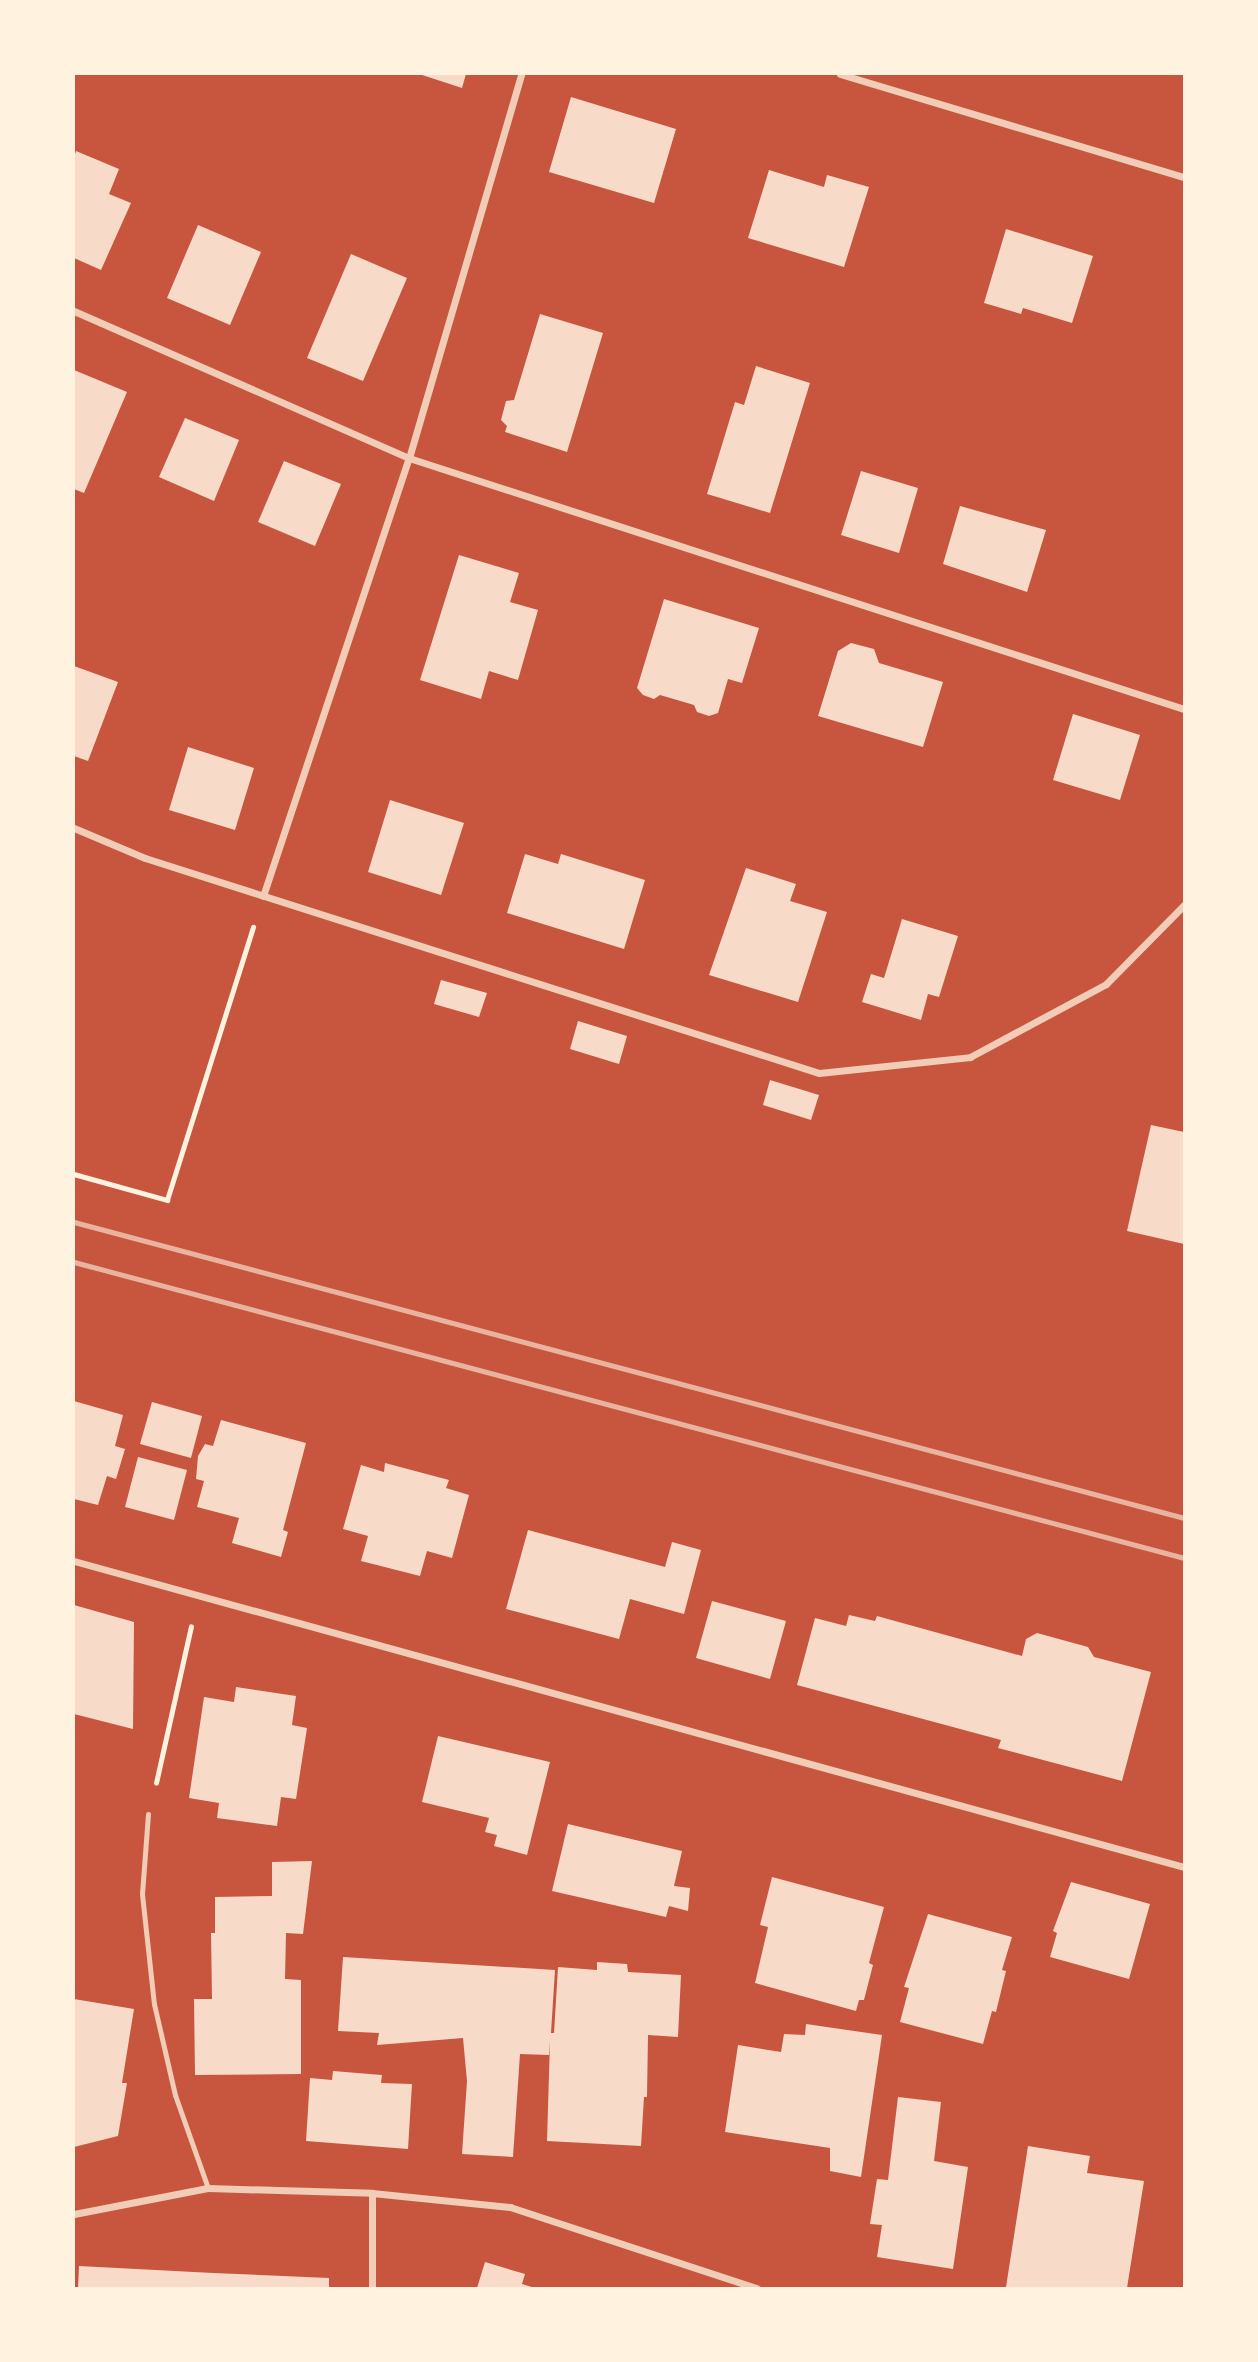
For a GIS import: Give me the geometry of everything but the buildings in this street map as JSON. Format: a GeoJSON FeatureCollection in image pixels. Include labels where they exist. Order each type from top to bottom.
{"type":"FeatureCollection","features":[{"type":"Feature","properties":{"kind":"street"},"geometry":{"type":"LineString","coordinates":[[263,896],[410,458],[521,74]]}},
{"type":"Feature","properties":{"kind":"street"},"geometry":{"type":"LineString","coordinates":[[840,74],[1185,177]]}},
{"type":"Feature","properties":{"kind":"street"},"geometry":{"type":"LineString","coordinates":[[74,311],[410,458],[1185,709]]}},
{"type":"Feature","properties":{"kind":"street"},"geometry":{"type":"LineString","coordinates":[[74,828],[145,858],[819,1073],[970,1057],[1106,984],[1185,905]]}},
{"type":"Feature","properties":{"kind":"street"},"geometry":{"type":"LineString","coordinates":[[74,1561],[1185,1867]]}},
{"type":"Feature","properties":{"kind":"street"},"geometry":{"type":"LineString","coordinates":[[74,2214],[208,2188],[372,2193],[510,2207],[757,2288]]}},
{"type":"Feature","properties":{"kind":"street"},"geometry":{"type":"LineString","coordinates":[[372,2193],[372,2288]]}},
{"type":"Feature","properties":{"kind":"lane"},"geometry":{"type":"LineString","coordinates":[[148,1814],[142,1894],[154,2004],[175,2095],[208,2188]]}},
{"type":"Feature","properties":{"kind":"path"},"geometry":{"type":"LineString","coordinates":[[74,1174],[167,1200],[263,896]]}},
{"type":"Feature","properties":{"kind":"path"},"geometry":{"type":"LineString","coordinates":[[148,1814],[196,1595]]}},
{"type":"Feature","properties":{"kind":"railway"},"geometry":{"type":"LineString","coordinates":[[74,1222],[1184,1518]]}},
{"type":"Feature","properties":{"kind":"railway"},"geometry":{"type":"LineString","coordinates":[[74,1262],[1184,1558]]}}]}
